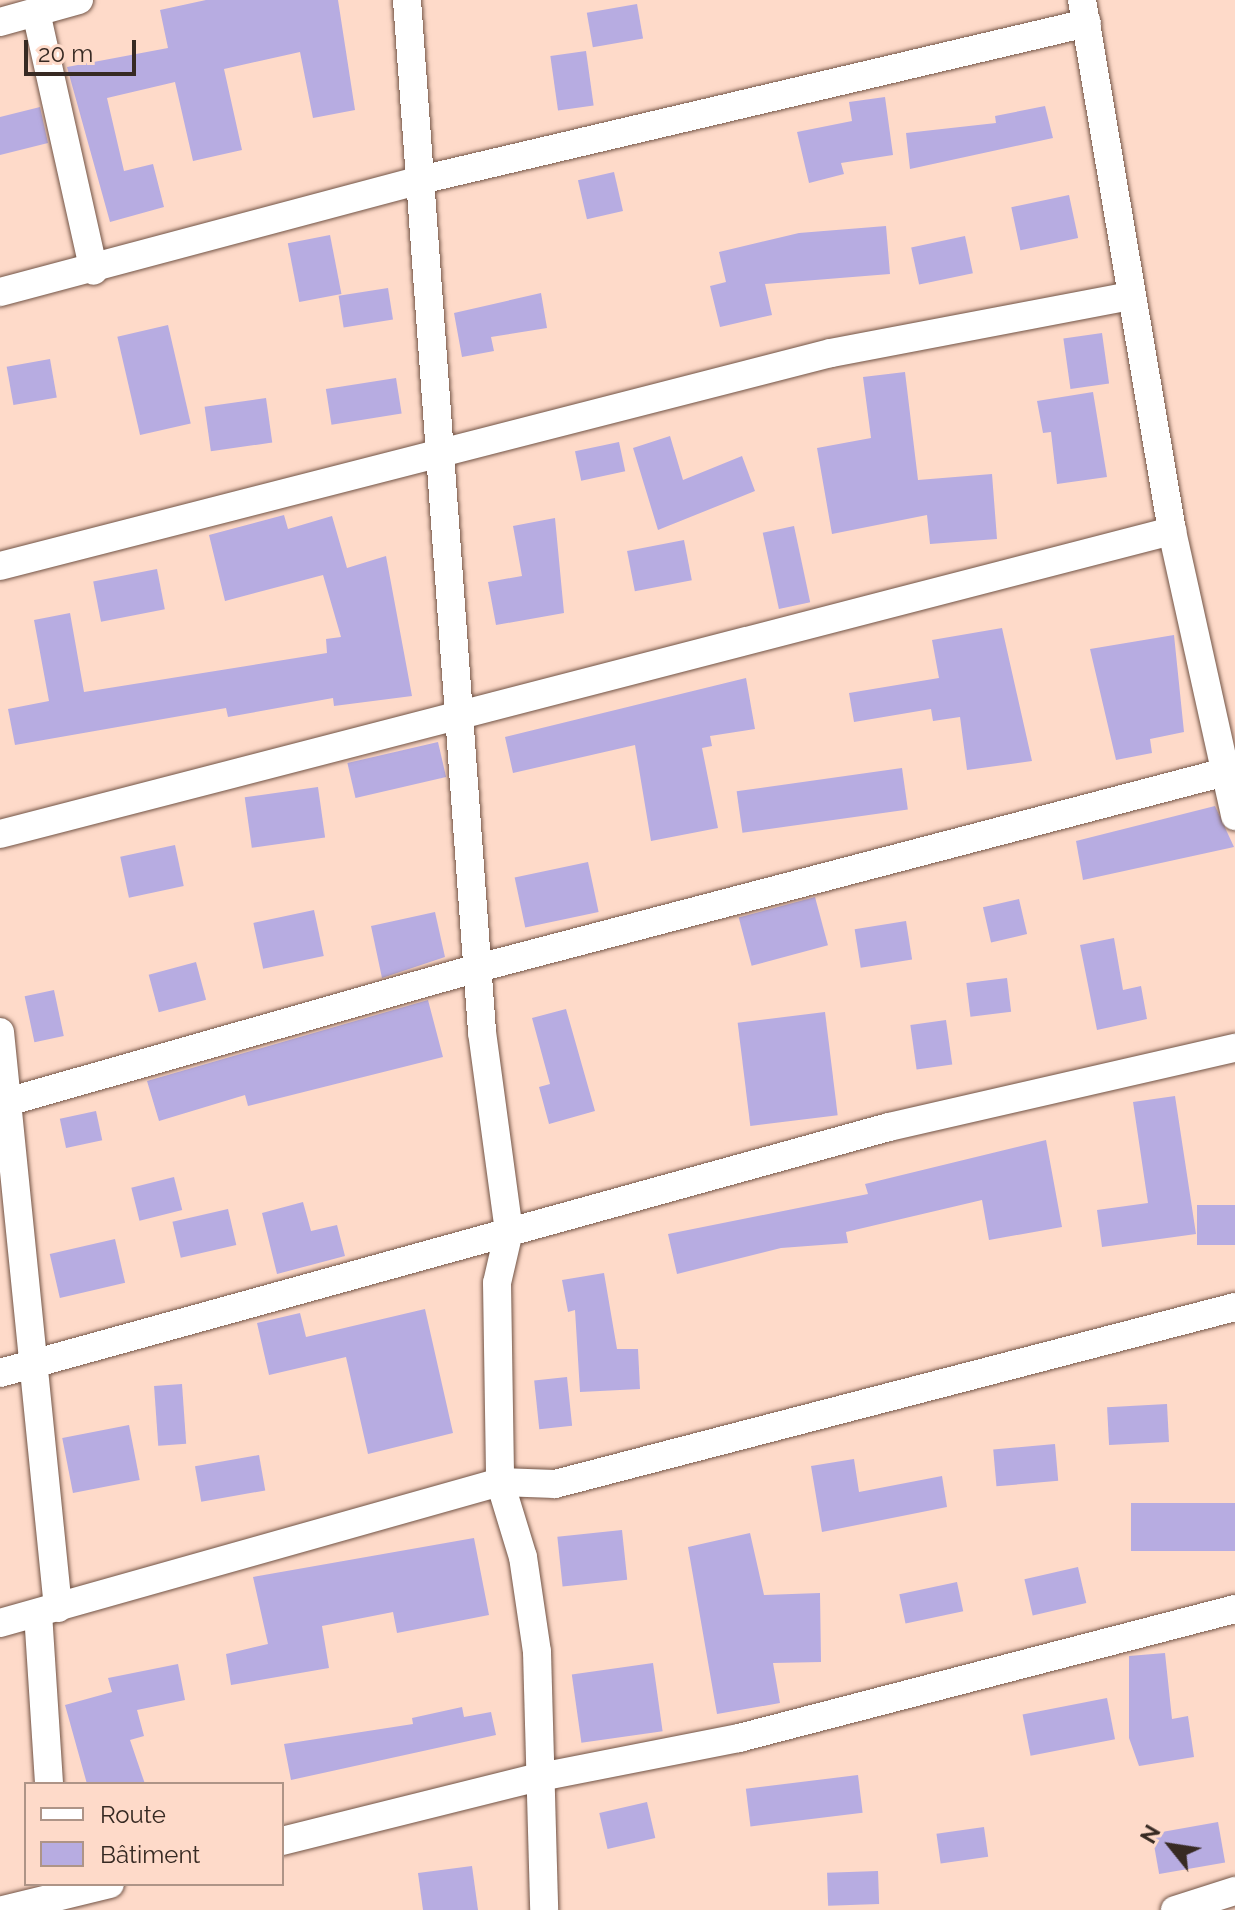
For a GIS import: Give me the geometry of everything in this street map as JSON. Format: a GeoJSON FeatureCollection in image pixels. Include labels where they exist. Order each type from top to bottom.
{"type":"FeatureCollection","features":[{"type":"Feature","properties":{"kind":"street"},"geometry":{"type":"LineString","coordinates":[[0,22],[79,0]]}},
{"type":"Feature","properties":{"kind":"street"},"geometry":{"type":"LineString","coordinates":[[407,0],[425,179],[425,308],[443,447],[458,720],[478,968],[509,1231],[497,1283],[500,1482],[523,1557],[537,1652],[535,1778],[544,1910]]}},
{"type":"Feature","properties":{"kind":"street"},"geometry":{"type":"LineString","coordinates":[[36,12],[94,271]]}},
{"type":"Feature","properties":{"kind":"street"},"geometry":{"type":"LineString","coordinates":[[0,292],[94,271],[425,179],[1084,12],[1172,531],[1235,816]]}},
{"type":"Feature","properties":{"kind":"street"},"geometry":{"type":"LineString","coordinates":[[0,566],[443,447],[831,353],[1130,296]]}},
{"type":"Feature","properties":{"kind":"street"},"geometry":{"type":"LineString","coordinates":[[0,834],[458,720],[1172,531]]}},
{"type":"Feature","properties":{"kind":"street"},"geometry":{"type":"LineString","coordinates":[[2,1103],[478,968],[1225,772]]}},
{"type":"Feature","properties":{"kind":"street"},"geometry":{"type":"LineString","coordinates":[[0,1032],[2,1103],[35,1364],[48,1611],[49,1782]]}},
{"type":"Feature","properties":{"kind":"street"},"geometry":{"type":"LineString","coordinates":[[0,1373],[889,1127],[1235,1048]]}},
{"type":"Feature","properties":{"kind":"street"},"geometry":{"type":"LineString","coordinates":[[0,1623],[500,1482],[555,1484],[1235,1307]]}},
{"type":"Feature","properties":{"kind":"street"},"geometry":{"type":"LineString","coordinates":[[284,1841],[535,1778],[739,1738],[1235,1609]]}},
{"type":"Feature","properties":{"kind":"street"},"geometry":{"type":"LineString","coordinates":[[3,1910],[102,1886]]}},
{"type":"Feature","properties":{"kind":"street"},"geometry":{"type":"LineString","coordinates":[[1175,1910],[1235,1891]]}},
{"type":"Feature","properties":{"kind":"building"},"geometry":{"type":"Polygon","coordinates":[[[206,0],[338,0],[355,110],[313,118],[300,52],[224,69],[242,150],[193,161],[175,82],[107,98],[124,171],[153,164],[164,207],[110,222],[67,67],[168,48],[160,10],[206,0]]]}},
{"type":"Feature","properties":{"kind":"building"},"geometry":{"type":"Polygon","coordinates":[[[637,4],[643,38],[593,47],[587,13],[637,4]]]}},
{"type":"Feature","properties":{"kind":"building"},"geometry":{"type":"Polygon","coordinates":[[[586,51],[594,105],[558,110],[550,56],[586,51]]]}},
{"type":"Feature","properties":{"kind":"building"},"geometry":{"type":"Polygon","coordinates":[[[885,97],[893,155],[841,163],[844,174],[809,183],[797,132],[852,121],[849,102],[885,97]]]}},
{"type":"Feature","properties":{"kind":"building"},"geometry":{"type":"Polygon","coordinates":[[[1045,106],[1053,138],[910,169],[906,133],[996,123],[995,116],[1045,106]]]}},
{"type":"Feature","properties":{"kind":"building"},"geometry":{"type":"Polygon","coordinates":[[[40,107],[48,143],[0,155],[0,117],[40,107]]]}},
{"type":"Feature","properties":{"kind":"building"},"geometry":{"type":"Polygon","coordinates":[[[614,172],[623,211],[587,219],[578,180],[614,172]]]}},
{"type":"Feature","properties":{"kind":"building"},"geometry":{"type":"Polygon","coordinates":[[[1069,195],[1078,238],[1020,250],[1011,207],[1069,195]]]}},
{"type":"Feature","properties":{"kind":"building"},"geometry":{"type":"Polygon","coordinates":[[[886,226],[890,274],[765,284],[772,315],[720,327],[710,286],[726,282],[719,252],[799,233],[886,226]]]}},
{"type":"Feature","properties":{"kind":"building"},"geometry":{"type":"Polygon","coordinates":[[[330,235],[341,294],[299,302],[288,243],[330,235]]]}},
{"type":"Feature","properties":{"kind":"building"},"geometry":{"type":"Polygon","coordinates":[[[965,236],[973,273],[919,285],[911,247],[965,236]]]}},
{"type":"Feature","properties":{"kind":"building"},"geometry":{"type":"Polygon","coordinates":[[[388,288],[393,320],[344,327],[339,296],[388,288]]]}},
{"type":"Feature","properties":{"kind":"building"},"geometry":{"type":"Polygon","coordinates":[[[541,293],[547,328],[491,337],[494,351],[462,357],[454,313],[541,293]]]}},
{"type":"Feature","properties":{"kind":"building"},"geometry":{"type":"Polygon","coordinates":[[[168,325],[191,423],[140,435],[117,337],[168,325]]]}},
{"type":"Feature","properties":{"kind":"building"},"geometry":{"type":"Polygon","coordinates":[[[1102,333],[1109,384],[1070,389],[1063,338],[1102,333]]]}},
{"type":"Feature","properties":{"kind":"building"},"geometry":{"type":"Polygon","coordinates":[[[50,359],[57,397],[13,405],[7,367],[50,359]]]}},
{"type":"Feature","properties":{"kind":"building"},"geometry":{"type":"Polygon","coordinates":[[[905,372],[918,480],[992,474],[997,539],[930,544],[927,515],[832,534],[817,448],[871,438],[863,377],[905,372]]]}},
{"type":"Feature","properties":{"kind":"building"},"geometry":{"type":"Polygon","coordinates":[[[396,378],[402,414],[332,425],[326,389],[396,378]]]}},
{"type":"Feature","properties":{"kind":"building"},"geometry":{"type":"Polygon","coordinates":[[[1093,392],[1107,477],[1057,484],[1051,432],[1043,433],[1037,401],[1093,392]]]}},
{"type":"Feature","properties":{"kind":"building"},"geometry":{"type":"Polygon","coordinates":[[[266,398],[272,443],[211,451],[205,407],[266,398]]]}},
{"type":"Feature","properties":{"kind":"building"},"geometry":{"type":"Polygon","coordinates":[[[670,436],[683,480],[742,456],[755,491],[658,530],[633,448],[670,436]]]}},
{"type":"Feature","properties":{"kind":"building"},"geometry":{"type":"Polygon","coordinates":[[[619,442],[625,471],[581,481],[575,451],[619,442]]]}},
{"type":"Feature","properties":{"kind":"building"},"geometry":{"type":"Polygon","coordinates":[[[284,515],[288,529],[332,516],[347,568],[386,556],[412,696],[334,706],[333,698],[228,717],[226,708],[15,745],[8,709],[49,701],[34,620],[70,613],[84,692],[327,653],[326,639],[341,637],[323,575],[225,601],[209,535],[284,515]]]}},
{"type":"Feature","properties":{"kind":"building"},"geometry":{"type":"Polygon","coordinates":[[[555,518],[564,613],[496,625],[488,582],[522,576],[513,526],[555,518]]]}},
{"type":"Feature","properties":{"kind":"building"},"geometry":{"type":"Polygon","coordinates":[[[794,526],[810,602],[779,609],[763,533],[794,526]]]}},
{"type":"Feature","properties":{"kind":"building"},"geometry":{"type":"Polygon","coordinates":[[[684,540],[692,580],[635,591],[627,551],[684,540]]]}},
{"type":"Feature","properties":{"kind":"building"},"geometry":{"type":"Polygon","coordinates":[[[157,569],[165,609],[101,622],[93,581],[157,569]]]}},
{"type":"Feature","properties":{"kind":"building"},"geometry":{"type":"Polygon","coordinates":[[[1002,628],[1032,761],[967,770],[960,717],[933,721],[931,709],[854,722],[849,693],[939,678],[932,640],[1002,628]]]}},
{"type":"Feature","properties":{"kind":"building"},"geometry":{"type":"Polygon","coordinates":[[[1174,635],[1184,732],[1150,739],[1152,753],[1116,760],[1090,649],[1174,635]]]}},
{"type":"Feature","properties":{"kind":"building"},"geometry":{"type":"Polygon","coordinates":[[[746,678],[755,729],[710,736],[712,746],[702,748],[718,828],[651,841],[635,745],[513,773],[505,737],[746,678]]]}},
{"type":"Feature","properties":{"kind":"building"},"geometry":{"type":"Polygon","coordinates":[[[438,742],[446,777],[355,798],[347,763],[438,742]]]}},
{"type":"Feature","properties":{"kind":"building"},"geometry":{"type":"Polygon","coordinates":[[[902,768],[908,810],[742,833],[737,791],[902,768]]]}},
{"type":"Feature","properties":{"kind":"building"},"geometry":{"type":"Polygon","coordinates":[[[318,787],[325,838],[252,848],[245,797],[318,787]]]}},
{"type":"Feature","properties":{"kind":"building"},"geometry":{"type":"Polygon","coordinates":[[[1215,806],[1234,847],[1083,880],[1076,841],[1215,806]]]}},
{"type":"Feature","properties":{"kind":"building"},"geometry":{"type":"Polygon","coordinates":[[[175,845],[184,886],[129,898],[120,857],[175,845]]]}},
{"type":"Feature","properties":{"kind":"building"},"geometry":{"type":"Polygon","coordinates":[[[588,862],[599,912],[525,927],[515,878],[588,862]]]}},
{"type":"Feature","properties":{"kind":"building"},"geometry":{"type":"Polygon","coordinates":[[[815,897],[828,945],[752,966],[739,917],[815,897]]]}},
{"type":"Feature","properties":{"kind":"building"},"geometry":{"type":"Polygon","coordinates":[[[1019,899],[1027,934],[991,942],[983,907],[1019,899]]]}},
{"type":"Feature","properties":{"kind":"building"},"geometry":{"type":"Polygon","coordinates":[[[314,910],[324,956],[263,969],[253,923],[314,910]]]}},
{"type":"Feature","properties":{"kind":"building"},"geometry":{"type":"Polygon","coordinates":[[[435,912],[445,957],[382,978],[371,926],[435,912]]]}},
{"type":"Feature","properties":{"kind":"building"},"geometry":{"type":"Polygon","coordinates":[[[906,921],[912,960],[861,968],[855,929],[906,921]]]}},
{"type":"Feature","properties":{"kind":"building"},"geometry":{"type":"Polygon","coordinates":[[[1114,938],[1123,990],[1141,986],[1147,1019],[1097,1030],[1080,945],[1114,938]]]}},
{"type":"Feature","properties":{"kind":"building"},"geometry":{"type":"Polygon","coordinates":[[[196,962],[206,1000],[159,1012],[149,975],[196,962]]]}},
{"type":"Feature","properties":{"kind":"building"},"geometry":{"type":"Polygon","coordinates":[[[1007,978],[1011,1012],[970,1017],[966,983],[1007,978]]]}},
{"type":"Feature","properties":{"kind":"building"},"geometry":{"type":"Polygon","coordinates":[[[54,990],[64,1036],[34,1042],[25,996],[54,990]]]}},
{"type":"Feature","properties":{"kind":"building"},"geometry":{"type":"Polygon","coordinates":[[[428,1000],[443,1057],[248,1106],[245,1095],[159,1121],[147,1081],[428,1000]]]}},
{"type":"Feature","properties":{"kind":"building"},"geometry":{"type":"Polygon","coordinates":[[[566,1009],[595,1111],[549,1124],[539,1087],[550,1084],[532,1018],[566,1009]]]}},
{"type":"Feature","properties":{"kind":"building"},"geometry":{"type":"Polygon","coordinates":[[[825,1012],[838,1115],[750,1126],[738,1023],[825,1012]]]}},
{"type":"Feature","properties":{"kind":"building"},"geometry":{"type":"Polygon","coordinates":[[[946,1020],[952,1065],[917,1070],[910,1025],[946,1020]]]}},
{"type":"Feature","properties":{"kind":"building"},"geometry":{"type":"Polygon","coordinates":[[[1175,1096],[1196,1234],[1102,1247],[1097,1210],[1148,1203],[1133,1102],[1175,1096]]]}},
{"type":"Feature","properties":{"kind":"building"},"geometry":{"type":"Polygon","coordinates":[[[96,1111],[102,1140],[66,1148],[60,1119],[96,1111]]]}},
{"type":"Feature","properties":{"kind":"building"},"geometry":{"type":"Polygon","coordinates":[[[1046,1140],[1062,1227],[989,1240],[982,1200],[846,1232],[848,1243],[781,1248],[677,1274],[668,1234],[868,1194],[865,1184],[1046,1140]]]}},
{"type":"Feature","properties":{"kind":"building"},"geometry":{"type":"Polygon","coordinates":[[[174,1177],[182,1210],[140,1221],[131,1188],[174,1177]]]}},
{"type":"Feature","properties":{"kind":"building"},"geometry":{"type":"Polygon","coordinates":[[[303,1202],[311,1231],[337,1225],[345,1256],[277,1274],[262,1213],[303,1202]]]}},
{"type":"Feature","properties":{"kind":"building"},"geometry":{"type":"Polygon","coordinates":[[[1197,1205],[1235,1205],[1235,1245],[1197,1245],[1197,1205]]]}},
{"type":"Feature","properties":{"kind":"building"},"geometry":{"type":"Polygon","coordinates":[[[228,1209],[236,1245],[181,1258],[172,1222],[228,1209]]]}},
{"type":"Feature","properties":{"kind":"building"},"geometry":{"type":"Polygon","coordinates":[[[115,1239],[125,1283],[60,1298],[50,1254],[115,1239]]]}},
{"type":"Feature","properties":{"kind":"building"},"geometry":{"type":"Polygon","coordinates":[[[604,1273],[617,1349],[638,1349],[640,1389],[580,1392],[575,1310],[568,1312],[562,1280],[604,1273]]]}},
{"type":"Feature","properties":{"kind":"building"},"geometry":{"type":"Polygon","coordinates":[[[425,1309],[453,1433],[368,1454],[346,1357],[269,1375],[257,1323],[300,1313],[306,1337],[425,1309]]]}},
{"type":"Feature","properties":{"kind":"building"},"geometry":{"type":"Polygon","coordinates":[[[567,1377],[572,1426],[539,1429],[534,1380],[567,1377]]]}},
{"type":"Feature","properties":{"kind":"building"},"geometry":{"type":"Polygon","coordinates":[[[182,1384],[186,1444],[158,1446],[154,1386],[182,1384]]]}},
{"type":"Feature","properties":{"kind":"building"},"geometry":{"type":"Polygon","coordinates":[[[1167,1404],[1169,1442],[1109,1445],[1107,1407],[1167,1404]]]}},
{"type":"Feature","properties":{"kind":"building"},"geometry":{"type":"Polygon","coordinates":[[[129,1425],[140,1480],[73,1493],[62,1438],[129,1425]]]}},
{"type":"Feature","properties":{"kind":"building"},"geometry":{"type":"Polygon","coordinates":[[[1055,1444],[1058,1481],[996,1486],[993,1449],[1055,1444]]]}},
{"type":"Feature","properties":{"kind":"building"},"geometry":{"type":"Polygon","coordinates":[[[259,1455],[265,1490],[201,1502],[195,1466],[259,1455]]]}},
{"type":"Feature","properties":{"kind":"building"},"geometry":{"type":"Polygon","coordinates":[[[854,1459],[859,1492],[942,1476],[947,1507],[822,1532],[811,1466],[854,1459]]]}},
{"type":"Feature","properties":{"kind":"building"},"geometry":{"type":"Polygon","coordinates":[[[1131,1503],[1235,1503],[1235,1551],[1131,1551],[1131,1503]]]}},
{"type":"Feature","properties":{"kind":"building"},"geometry":{"type":"Polygon","coordinates":[[[622,1530],[627,1580],[563,1587],[557,1537],[622,1530]]]}},
{"type":"Feature","properties":{"kind":"building"},"geometry":{"type":"Polygon","coordinates":[[[750,1533],[764,1595],[820,1593],[821,1662],[773,1663],[780,1703],[717,1714],[688,1547],[750,1533]]]}},
{"type":"Feature","properties":{"kind":"building"},"geometry":{"type":"Polygon","coordinates":[[[474,1538],[489,1615],[397,1633],[393,1612],[322,1626],[329,1668],[231,1685],[226,1654],[268,1644],[253,1577],[474,1538]]]}},
{"type":"Feature","properties":{"kind":"building"},"geometry":{"type":"Polygon","coordinates":[[[1078,1567],[1086,1603],[1033,1615],[1024,1579],[1078,1567]]]}},
{"type":"Feature","properties":{"kind":"building"},"geometry":{"type":"Polygon","coordinates":[[[957,1582],[963,1611],[906,1624],[899,1594],[957,1582]]]}},
{"type":"Feature","properties":{"kind":"building"},"geometry":{"type":"Polygon","coordinates":[[[1165,1653],[1172,1719],[1188,1716],[1194,1757],[1139,1766],[1129,1738],[1129,1656],[1165,1653]]]}},
{"type":"Feature","properties":{"kind":"building"},"geometry":{"type":"Polygon","coordinates":[[[653,1663],[663,1731],[581,1743],[572,1674],[653,1663]]]}},
{"type":"Feature","properties":{"kind":"building"},"geometry":{"type":"Polygon","coordinates":[[[178,1664],[185,1700],[137,1710],[144,1736],[130,1740],[144,1782],[86,1782],[65,1705],[112,1692],[108,1678],[178,1664]]]}},
{"type":"Feature","properties":{"kind":"building"},"geometry":{"type":"Polygon","coordinates":[[[1107,1698],[1115,1739],[1031,1756],[1023,1714],[1107,1698]]]}},
{"type":"Feature","properties":{"kind":"building"},"geometry":{"type":"Polygon","coordinates":[[[462,1707],[464,1717],[491,1712],[496,1735],[291,1780],[284,1744],[413,1724],[412,1718],[462,1707]]]}},
{"type":"Feature","properties":{"kind":"building"},"geometry":{"type":"Polygon","coordinates":[[[858,1775],[863,1813],[750,1826],[746,1789],[858,1775]]]}},
{"type":"Feature","properties":{"kind":"building"},"geometry":{"type":"Polygon","coordinates":[[[647,1802],[655,1838],[608,1849],[599,1813],[647,1802]]]}},
{"type":"Feature","properties":{"kind":"building"},"geometry":{"type":"Polygon","coordinates":[[[1218,1822],[1225,1862],[1159,1874],[1152,1834],[1218,1822]]]}},
{"type":"Feature","properties":{"kind":"building"},"geometry":{"type":"Polygon","coordinates":[[[984,1827],[988,1857],[941,1863],[936,1834],[984,1827]]]}},
{"type":"Feature","properties":{"kind":"building"},"geometry":{"type":"Polygon","coordinates":[[[472,1866],[478,1910],[423,1910],[418,1873],[472,1866]]]}},
{"type":"Feature","properties":{"kind":"building"},"geometry":{"type":"Polygon","coordinates":[[[878,1871],[879,1904],[828,1906],[827,1873],[878,1871]]]}}]}
